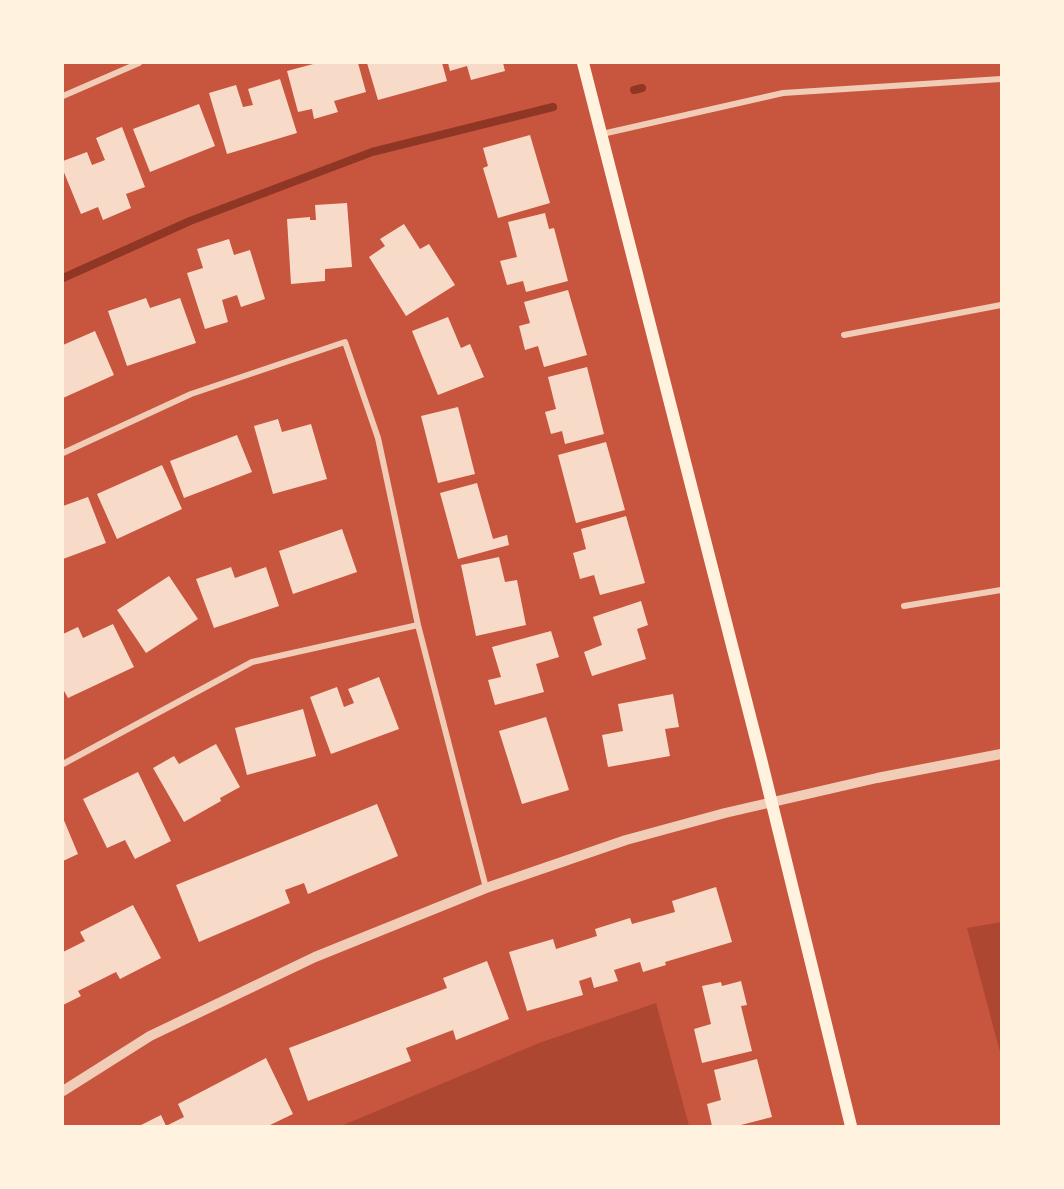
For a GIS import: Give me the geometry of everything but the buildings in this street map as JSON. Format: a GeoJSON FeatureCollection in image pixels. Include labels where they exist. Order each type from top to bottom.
{"type":"FeatureCollection","features":[{"type":"Feature","properties":{"kind":"main road"},"geometry":{"type":"LineString","coordinates":[[583,63],[851,1126]]}},
{"type":"Feature","properties":{"kind":"street"},"geometry":{"type":"LineString","coordinates":[[63,96],[139,63]]}},
{"type":"Feature","properties":{"kind":"street"},"geometry":{"type":"LineString","coordinates":[[601,134],[783,93],[1001,79]]}},
{"type":"Feature","properties":{"kind":"street"},"geometry":{"type":"LineString","coordinates":[[843,335],[1001,305]]}},
{"type":"Feature","properties":{"kind":"street"},"geometry":{"type":"LineString","coordinates":[[63,453],[191,394],[345,342],[378,438],[418,625],[486,888]]}},
{"type":"Feature","properties":{"kind":"street"},"geometry":{"type":"LineString","coordinates":[[904,606],[1001,590]]}},
{"type":"Feature","properties":{"kind":"street"},"geometry":{"type":"LineString","coordinates":[[63,764],[252,662],[418,625]]}},
{"type":"Feature","properties":{"kind":"street"},"geometry":{"type":"LineString","coordinates":[[63,1091],[150,1036],[315,957],[486,888],[626,840],[724,813],[910,771],[1001,754]]}},
{"type":"Feature","properties":{"kind":"shaded area"},"geometry":{"type":"Polygon","coordinates":[[[1001,922],[1001,1056],[967,928],[1001,922]]]}},
{"type":"Feature","properties":{"kind":"shaded area"},"geometry":{"type":"Polygon","coordinates":[[[656,1003],[689,1126],[341,1126],[539,1043],[656,1003]]]}},
{"type":"Feature","properties":{"kind":"waterway"},"geometry":{"type":"LineString","coordinates":[[634,90],[642,88]]}},
{"type":"Feature","properties":{"kind":"waterway"},"geometry":{"type":"LineString","coordinates":[[63,278],[190,221],[372,152],[553,107]]}}]}
